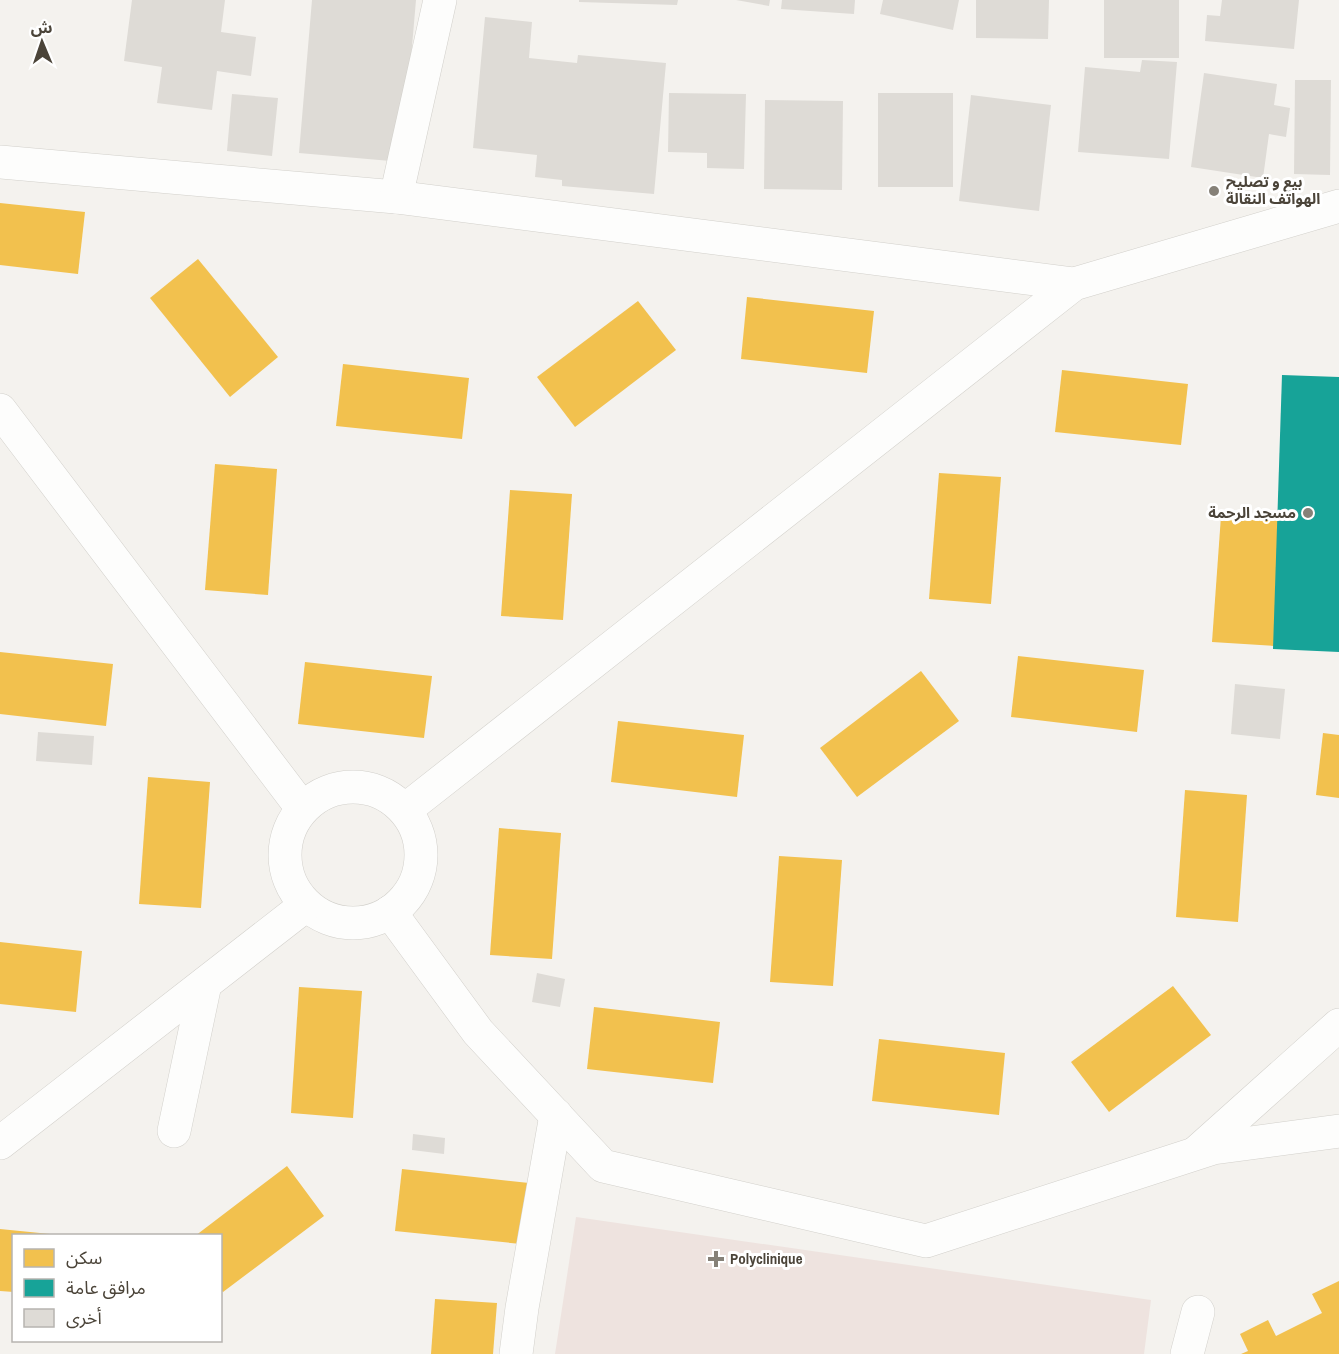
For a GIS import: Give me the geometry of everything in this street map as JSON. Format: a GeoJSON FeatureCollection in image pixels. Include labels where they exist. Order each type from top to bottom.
{"type":"FeatureCollection","features":[{"type":"Feature","properties":{"kind":"street"},"geometry":{"type":"LineString","coordinates":[[396,196],[440,0]]}},
{"type":"Feature","properties":{"kind":"street"},"geometry":{"type":"LineString","coordinates":[[0,162],[396,196],[1074,284]]}},
{"type":"Feature","properties":{"kind":"street"},"geometry":{"type":"LineString","coordinates":[[405,810],[1074,284],[1339,206]]}},
{"type":"Feature","properties":{"kind":"street"},"geometry":{"type":"LineString","coordinates":[[0,410],[303,808]]}},
{"type":"Feature","properties":{"kind":"street"},"geometry":{"type":"LineString","coordinates":[[342,788],[365,788],[387,796],[405,810],[417,830],[422,853],[418,876],[407,897],[390,912],[368,922],[345,923],[324,918],[306,905],[293,888],[285,868],[285,847],[290,827],[303,808],[319,795],[342,788]]}},
{"type":"Feature","properties":{"kind":"street"},"geometry":{"type":"LineString","coordinates":[[0,1143],[306,905]]}},
{"type":"Feature","properties":{"kind":"street"},"geometry":{"type":"LineString","coordinates":[[390,912],[478,1032],[603,1166],[926,1241],[1213,1148],[1339,1131]]}},
{"type":"Feature","properties":{"kind":"street"},"geometry":{"type":"LineString","coordinates":[[174,1131],[205,984]]}},
{"type":"Feature","properties":{"kind":"street"},"geometry":{"type":"LineString","coordinates":[[1195,1154],[1339,1025]]}},
{"type":"Feature","properties":{"kind":"street"},"geometry":{"type":"LineString","coordinates":[[516,1354],[556,1115]]}},
{"type":"Feature","properties":{"kind":"street"},"geometry":{"type":"LineString","coordinates":[[1187,1354],[1198,1312]]}},
{"type":"Feature","properties":{"kind":"shaded area","name":"Polyclinique"},"geometry":{"type":"Polygon","coordinates":[[[576,1217],[1151,1300],[1144,1354],[555,1354],[576,1217]]]}},
{"type":"Feature","properties":{"kind":"building: سكن"},"geometry":{"type":"Polygon","coordinates":[[[0,203],[85,212],[78,274],[0,265],[0,203]]]}},
{"type":"Feature","properties":{"kind":"building: سكن"},"geometry":{"type":"Polygon","coordinates":[[[198,259],[278,357],[230,397],[150,298],[198,259]]]}},
{"type":"Feature","properties":{"kind":"building: سكن"},"geometry":{"type":"Polygon","coordinates":[[[747,297],[874,311],[867,373],[741,359],[747,297]]]}},
{"type":"Feature","properties":{"kind":"building: سكن"},"geometry":{"type":"Polygon","coordinates":[[[638,301],[676,350],[575,427],[537,377],[638,301]]]}},
{"type":"Feature","properties":{"kind":"building: سكن"},"geometry":{"type":"Polygon","coordinates":[[[343,364],[469,378],[462,439],[336,426],[343,364]]]}},
{"type":"Feature","properties":{"kind":"building: سكن"},"geometry":{"type":"Polygon","coordinates":[[[1062,370],[1188,384],[1181,445],[1055,432],[1062,370]]]}},
{"type":"Feature","properties":{"kind":"building: سكن"},"geometry":{"type":"Polygon","coordinates":[[[215,464],[277,469],[268,595],[205,590],[215,464]]]}},
{"type":"Feature","properties":{"kind":"building: سكن"},"geometry":{"type":"Polygon","coordinates":[[[939,473],[1001,477],[991,604],[929,599],[939,473]]]}},
{"type":"Feature","properties":{"kind":"building: سكن"},"geometry":{"type":"Polygon","coordinates":[[[510,490],[572,494],[563,620],[501,616],[510,490]]]}},
{"type":"Feature","properties":{"kind":"building: سكن"},"geometry":{"type":"Polygon","coordinates":[[[1221,516],[1283,520],[1274,646],[1212,642],[1221,516]]]}},
{"type":"Feature","properties":{"kind":"building: سكن"},"geometry":{"type":"Polygon","coordinates":[[[0,652],[113,664],[106,726],[0,714],[0,652]]]}},
{"type":"Feature","properties":{"kind":"building: سكن"},"geometry":{"type":"Polygon","coordinates":[[[1018,656],[1144,670],[1137,732],[1011,717],[1018,656]]]}},
{"type":"Feature","properties":{"kind":"building: سكن"},"geometry":{"type":"Polygon","coordinates":[[[305,662],[432,676],[424,738],[298,724],[305,662]]]}},
{"type":"Feature","properties":{"kind":"building: سكن"},"geometry":{"type":"Polygon","coordinates":[[[921,671],[959,721],[857,797],[820,748],[921,671]]]}},
{"type":"Feature","properties":{"kind":"building: سكن"},"geometry":{"type":"Polygon","coordinates":[[[618,721],[744,735],[737,797],[611,782],[618,721]]]}},
{"type":"Feature","properties":{"kind":"building: سكن"},"geometry":{"type":"Polygon","coordinates":[[[1323,733],[1339,735],[1339,798],[1316,795],[1323,733]]]}},
{"type":"Feature","properties":{"kind":"building: سكن"},"geometry":{"type":"Polygon","coordinates":[[[148,777],[210,782],[201,908],[139,904],[148,777]]]}},
{"type":"Feature","properties":{"kind":"building: سكن"},"geometry":{"type":"Polygon","coordinates":[[[1185,790],[1247,795],[1238,922],[1176,917],[1185,790]]]}},
{"type":"Feature","properties":{"kind":"building: سكن"},"geometry":{"type":"Polygon","coordinates":[[[499,828],[561,833],[552,959],[490,955],[499,828]]]}},
{"type":"Feature","properties":{"kind":"building: سكن"},"geometry":{"type":"Polygon","coordinates":[[[779,856],[842,860],[833,986],[770,982],[779,856]]]}},
{"type":"Feature","properties":{"kind":"building: سكن"},"geometry":{"type":"Polygon","coordinates":[[[0,942],[82,951],[76,1012],[0,1004],[0,942]]]}},
{"type":"Feature","properties":{"kind":"building: سكن"},"geometry":{"type":"Polygon","coordinates":[[[1173,986],[1211,1035],[1109,1112],[1071,1062],[1173,986]]]}},
{"type":"Feature","properties":{"kind":"building: سكن"},"geometry":{"type":"Polygon","coordinates":[[[299,987],[362,991],[353,1118],[291,1113],[299,987]]]}},
{"type":"Feature","properties":{"kind":"building: سكن"},"geometry":{"type":"Polygon","coordinates":[[[594,1007],[720,1022],[713,1083],[587,1069],[594,1007]]]}},
{"type":"Feature","properties":{"kind":"building: سكن"},"geometry":{"type":"Polygon","coordinates":[[[879,1039],[1005,1053],[999,1115],[872,1101],[879,1039]]]}},
{"type":"Feature","properties":{"kind":"building: سكن"},"geometry":{"type":"Polygon","coordinates":[[[287,1166],[324,1216],[223,1292],[222,1234],[198,1234],[287,1166]]]}},
{"type":"Feature","properties":{"kind":"building: سكن"},"geometry":{"type":"Polygon","coordinates":[[[402,1169],[529,1183],[521,1244],[395,1231],[402,1169]]]}},
{"type":"Feature","properties":{"kind":"building: سكن"},"geometry":{"type":"Polygon","coordinates":[[[0,1229],[50,1234],[12,1234],[12,1292],[0,1291],[0,1229]]]}},
{"type":"Feature","properties":{"kind":"building: سكن"},"geometry":{"type":"Polygon","coordinates":[[[1339,1281],[1339,1354],[1241,1354],[1248,1351],[1240,1334],[1268,1320],[1276,1336],[1322,1313],[1312,1294],[1339,1281]]]}},
{"type":"Feature","properties":{"kind":"building: سكن"},"geometry":{"type":"Polygon","coordinates":[[[435,1299],[497,1303],[493,1354],[431,1354],[435,1299]]]}},
{"type":"Feature","properties":{"kind":"building: مرافق عامة","name":"مسجد الرحمة"},"geometry":{"type":"Polygon","coordinates":[[[1282,375],[1339,377],[1339,652],[1273,649],[1282,375]]]}},
{"type":"Feature","properties":{"kind":"building: أخرى"},"geometry":{"type":"Polygon","coordinates":[[[132,0],[225,0],[221,32],[256,37],[251,76],[217,71],[212,110],[157,103],[162,67],[124,61],[132,0]]]}},
{"type":"Feature","properties":{"kind":"building: أخرى"},"geometry":{"type":"Polygon","coordinates":[[[312,0],[416,0],[402,162],[299,153],[312,0]]]}},
{"type":"Feature","properties":{"kind":"building: أخرى"},"geometry":{"type":"Polygon","coordinates":[[[579,0],[678,0],[677,5],[579,2],[579,0]]]}},
{"type":"Feature","properties":{"kind":"building: أخرى"},"geometry":{"type":"Polygon","coordinates":[[[736,0],[770,0],[769,6],[736,0]]]}},
{"type":"Feature","properties":{"kind":"building: أخرى"},"geometry":{"type":"Polygon","coordinates":[[[782,0],[855,0],[854,14],[781,9],[782,0]]]}},
{"type":"Feature","properties":{"kind":"building: أخرى"},"geometry":{"type":"Polygon","coordinates":[[[883,0],[959,0],[953,30],[880,14],[883,0]]]}},
{"type":"Feature","properties":{"kind":"building: أخرى"},"geometry":{"type":"Polygon","coordinates":[[[976,0],[1049,0],[1048,39],[976,38],[976,0]]]}},
{"type":"Feature","properties":{"kind":"building: أخرى"},"geometry":{"type":"Polygon","coordinates":[[[1104,0],[1179,0],[1179,58],[1104,58],[1104,0]]]}},
{"type":"Feature","properties":{"kind":"building: أخرى"},"geometry":{"type":"Polygon","coordinates":[[[1222,0],[1299,0],[1294,49],[1205,41],[1207,15],[1220,16],[1222,0]]]}},
{"type":"Feature","properties":{"kind":"building: أخرى"},"geometry":{"type":"Polygon","coordinates":[[[485,17],[532,22],[529,58],[577,63],[578,55],[666,63],[654,194],[562,186],[562,180],[535,177],[537,155],[473,148],[485,17]]]}},
{"type":"Feature","properties":{"kind":"building: أخرى"},"geometry":{"type":"Polygon","coordinates":[[[1142,60],[1177,62],[1169,159],[1078,152],[1085,67],[1140,72],[1142,60]]]}},
{"type":"Feature","properties":{"kind":"building: أخرى"},"geometry":{"type":"Polygon","coordinates":[[[1204,73],[1277,84],[1274,105],[1290,108],[1286,137],[1269,134],[1263,178],[1191,167],[1204,73]]]}},
{"type":"Feature","properties":{"kind":"building: أخرى"},"geometry":{"type":"Polygon","coordinates":[[[1295,80],[1331,80],[1330,175],[1294,174],[1295,80]]]}},
{"type":"Feature","properties":{"kind":"building: أخرى"},"geometry":{"type":"Polygon","coordinates":[[[669,93],[746,94],[744,169],[707,168],[707,153],[668,152],[669,93]]]}},
{"type":"Feature","properties":{"kind":"building: أخرى"},"geometry":{"type":"Polygon","coordinates":[[[878,93],[953,93],[953,187],[878,187],[878,93]]]}},
{"type":"Feature","properties":{"kind":"building: أخرى"},"geometry":{"type":"Polygon","coordinates":[[[232,94],[278,98],[272,156],[227,151],[232,94]]]}},
{"type":"Feature","properties":{"kind":"building: أخرى"},"geometry":{"type":"Polygon","coordinates":[[[971,95],[1051,105],[1039,211],[959,201],[971,95]]]}},
{"type":"Feature","properties":{"kind":"building: أخرى"},"geometry":{"type":"Polygon","coordinates":[[[765,100],[843,101],[842,190],[764,189],[765,100]]]}},
{"type":"Feature","properties":{"kind":"building: أخرى"},"geometry":{"type":"Polygon","coordinates":[[[1235,684],[1285,689],[1280,739],[1231,734],[1235,684]]]}},
{"type":"Feature","properties":{"kind":"building: أخرى"},"geometry":{"type":"Polygon","coordinates":[[[38,732],[94,736],[92,765],[36,761],[38,732]]]}},
{"type":"Feature","properties":{"kind":"building: أخرى"},"geometry":{"type":"Polygon","coordinates":[[[537,973],[565,979],[560,1007],[532,1002],[537,973]]]}},
{"type":"Feature","properties":{"kind":"building: أخرى"},"geometry":{"type":"Polygon","coordinates":[[[413,1134],[445,1138],[444,1154],[412,1150],[413,1134]]]}},
{"type":"Feature","properties":{"kind":"place","name":"بيع و تصليح الهواتف النقالة"},"geometry":{"type":"Point","coordinates":[1214,191]}},
{"type":"Feature","properties":{"kind":"place","name":"مسجد الرحمة"},"geometry":{"type":"Point","coordinates":[1308,513]}},
{"type":"Feature","properties":{"kind":"place","name":"Polyclinique"},"geometry":{"type":"Point","coordinates":[716,1259]}}]}
